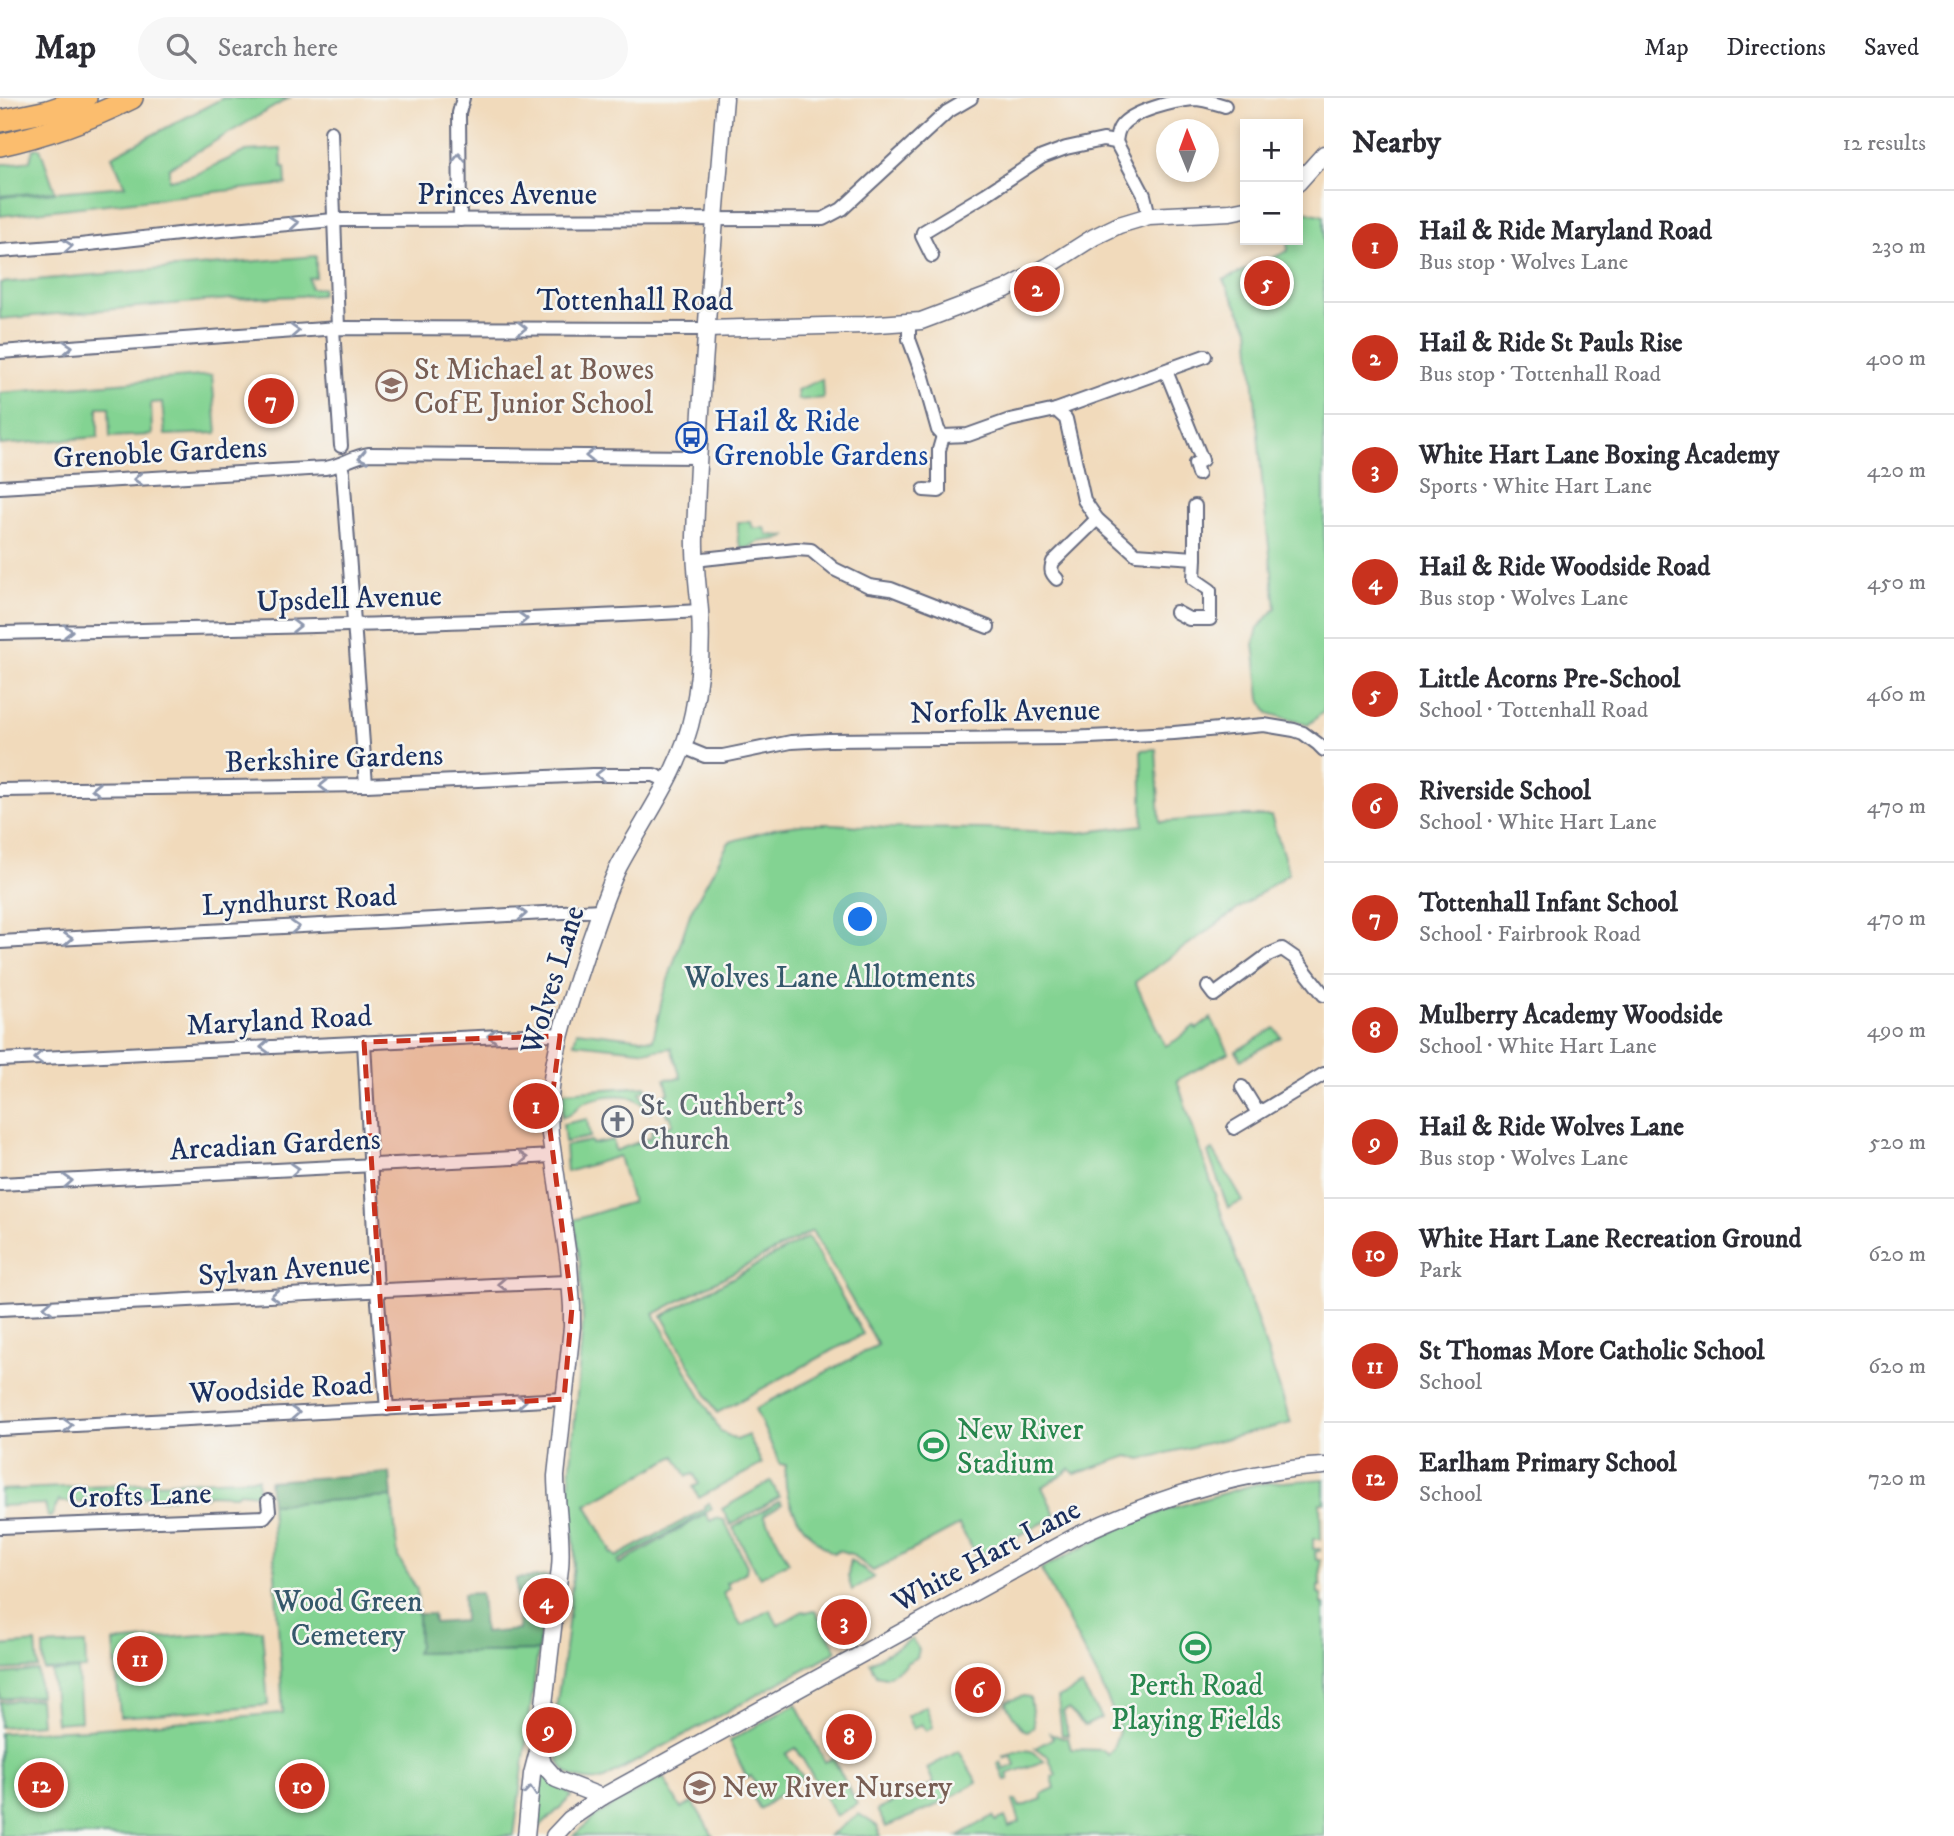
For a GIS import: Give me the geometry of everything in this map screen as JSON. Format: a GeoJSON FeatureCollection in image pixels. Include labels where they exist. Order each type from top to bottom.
{"type":"FeatureCollection","features":[{"type":"Feature","properties":{"kind":"highway"},"geometry":{"type":"LineString","coordinates":[[0,121],[48,111],[86,98]]}},
{"type":"Feature","properties":{"kind":"highway"},"geometry":{"type":"LineString","coordinates":[[0,145],[97,114],[132,98]]}},
{"type":"Feature","properties":{"kind":"highway"},"geometry":{"type":"LineString","coordinates":[[0,135],[48,131]]}},
{"type":"Feature","properties":{"kind":"street"},"geometry":{"type":"LineString","coordinates":[[460,220],[459,113],[463,98]]}},
{"type":"Feature","properties":{"kind":"street","name":"Wolves Lane"},"geometry":{"type":"LineString","coordinates":[[526,1836],[561,1556],[556,1476],[572,1327],[565,1233],[552,1156],[549,1099],[560,1036],[601,910],[618,868],[667,782],[683,747],[699,678],[700,611],[694,560],[706,329],[725,98]]}},
{"type":"Feature","properties":{"kind":"street","name":"Princes Avenue"},"geometry":{"type":"LineString","coordinates":[[0,251],[334,220],[828,218],[842,209],[947,112],[971,98]]}},
{"type":"Feature","properties":{"kind":"street"},"geometry":{"type":"LineString","coordinates":[[932,256],[922,236],[923,232],[1042,157],[1066,148],[1112,138],[1122,123],[1158,106],[1193,99],[1225,106]]}},
{"type":"Feature","properties":{"kind":"street"},"geometry":{"type":"LineString","coordinates":[[331,132],[341,446]]}},
{"type":"Feature","properties":{"kind":"street"},"geometry":{"type":"LineString","coordinates":[[1112,138],[1144,195],[1149,216]]}},
{"type":"Feature","properties":{"kind":"street"},"geometry":{"type":"LineString","coordinates":[[1299,182],[1324,154]]}},
{"type":"Feature","properties":{"kind":"street","name":"Tottenhall Road"},"geometry":{"type":"LineString","coordinates":[[0,352],[336,328],[706,329],[909,323],[935,317],[1006,289],[1119,225],[1149,216],[1240,210]]}},
{"type":"Feature","properties":{"kind":"street"},"geometry":{"type":"LineString","coordinates":[[909,323],[909,339],[938,430],[943,436]]}},
{"type":"Feature","properties":{"kind":"street"},"geometry":{"type":"LineString","coordinates":[[943,436],[968,435],[1010,420],[1056,410],[1205,356]]}},
{"type":"Feature","properties":{"kind":"street"},"geometry":{"type":"LineString","coordinates":[[1166,371],[1202,460],[1195,464],[1198,474]]}},
{"type":"Feature","properties":{"kind":"street"},"geometry":{"type":"LineString","coordinates":[[1056,410],[1066,419],[1084,500],[1097,519],[1136,554],[1195,558]]}},
{"type":"Feature","properties":{"kind":"street"},"geometry":{"type":"LineString","coordinates":[[924,491],[939,491],[943,436]]}},
{"type":"Feature","properties":{"kind":"street","name":"Grenoble Gardens"},"geometry":{"type":"LineString","coordinates":[[0,487],[312,469],[341,465],[360,455],[369,454],[699,457]]}},
{"type":"Feature","properties":{"kind":"street"},"geometry":{"type":"LineString","coordinates":[[341,465],[366,785]]}},
{"type":"Feature","properties":{"kind":"street"},"geometry":{"type":"LineString","coordinates":[[1176,612],[1189,619],[1210,619],[1210,590],[1194,579],[1195,506]]}},
{"type":"Feature","properties":{"kind":"street"},"geometry":{"type":"LineString","coordinates":[[1057,579],[1052,574],[1053,562],[1097,519]]}},
{"type":"Feature","properties":{"kind":"street"},"geometry":{"type":"LineString","coordinates":[[694,560],[796,549],[811,550],[834,569],[869,586],[891,589],[988,627]]}},
{"type":"Feature","properties":{"kind":"street","name":"Upsdell Avenue"},"geometry":{"type":"LineString","coordinates":[[0,633],[354,625],[700,611]]}},
{"type":"Feature","properties":{"kind":"street","name":"Norfolk Avenue"},"geometry":{"type":"LineString","coordinates":[[683,747],[705,756],[723,756],[791,742],[816,740],[1068,738],[1264,725],[1303,733],[1324,750]]}},
{"type":"Feature","properties":{"kind":"street","name":"Berkshire Gardens"},"geometry":{"type":"LineString","coordinates":[[0,790],[366,785],[593,775],[654,775],[667,782]]}},
{"type":"Feature","properties":{"kind":"street","name":"Lyndhurst Road"},"geometry":{"type":"LineString","coordinates":[[0,943],[601,910]]}},
{"type":"Feature","properties":{"kind":"street"},"geometry":{"type":"LineString","coordinates":[[1208,986],[1214,995],[1268,955],[1283,949],[1295,958],[1324,995]]}},
{"type":"Feature","properties":{"kind":"street","name":"Maryland Road"},"geometry":{"type":"LineString","coordinates":[[0,1060],[364,1042],[551,1034],[560,1036]]}},
{"type":"Feature","properties":{"kind":"street"},"geometry":{"type":"LineString","coordinates":[[364,1042],[377,1290],[387,1409]]}},
{"type":"Feature","properties":{"kind":"street"},"geometry":{"type":"LineString","coordinates":[[1234,1128],[1324,1074]]}},
{"type":"Feature","properties":{"kind":"street"},"geometry":{"type":"LineString","coordinates":[[1242,1087],[1258,1113]]}},
{"type":"Feature","properties":{"kind":"street","name":"Arcadian Gardens"},"geometry":{"type":"LineString","coordinates":[[0,1184],[552,1156]]}},
{"type":"Feature","properties":{"kind":"street","name":"Sylvan Avenue"},"geometry":{"type":"LineString","coordinates":[[0,1309],[570,1282]]}},
{"type":"Feature","properties":{"kind":"street","name":"Woodside Road"},"geometry":{"type":"LineString","coordinates":[[0,1429],[564,1399]]}},
{"type":"Feature","properties":{"kind":"street","name":"White Hart Lane"},"geometry":{"type":"LineString","coordinates":[[554,1836],[570,1819],[602,1797],[1076,1536],[1172,1496],[1218,1483],[1324,1466]]}},
{"type":"Feature","properties":{"kind":"street","name":"Crofts Lane"},"geometry":{"type":"LineString","coordinates":[[0,1527],[264,1517],[269,1511],[268,1501]]}},
{"type":"Feature","properties":{"kind":"street"},"geometry":{"type":"LineString","coordinates":[[539,1747],[543,1764],[556,1779],[602,1797]]}},
{"type":"Feature","properties":{"kind":"highlighted area"},"geometry":{"type":"Polygon","coordinates":[[[560,1036],[549,1122],[572,1307],[564,1399],[387,1409],[364,1042],[560,1036]]]}},
{"type":"Feature","properties":{"kind":"green space"},"geometry":{"type":"Polygon","coordinates":[[[223,98],[289,98],[169,168],[169,180],[194,175],[246,151],[281,149],[286,184],[0,216],[0,197],[125,186],[112,156],[223,98]]]}},
{"type":"Feature","properties":{"kind":"green space"},"geometry":{"type":"Polygon","coordinates":[[[40,148],[55,191],[0,196],[0,164],[30,161],[33,149],[40,148]]]}},
{"type":"Feature","properties":{"kind":"green space"},"geometry":{"type":"Polygon","coordinates":[[[1303,212],[1324,216],[1324,711],[1308,725],[1268,713],[1260,698],[1254,644],[1258,628],[1276,608],[1249,328],[1223,280],[1288,251],[1287,245],[1303,245],[1303,212]]]}},
{"type":"Feature","properties":{"kind":"green space"},"geometry":{"type":"Polygon","coordinates":[[[316,256],[316,277],[309,278],[310,288],[322,288],[321,295],[230,299],[0,319],[0,283],[316,256]]]}},
{"type":"Feature","properties":{"kind":"green space"},"geometry":{"type":"Polygon","coordinates":[[[212,375],[217,433],[165,435],[162,402],[151,403],[152,435],[110,437],[109,407],[98,407],[98,437],[0,445],[0,393],[212,375]]]}},
{"type":"Feature","properties":{"kind":"green space"},"geometry":{"type":"Polygon","coordinates":[[[822,379],[823,398],[798,400],[797,390],[822,379]]]}},
{"type":"Feature","properties":{"kind":"green space"},"geometry":{"type":"Polygon","coordinates":[[[738,522],[751,522],[753,528],[765,528],[768,535],[786,536],[758,542],[742,549],[738,540],[738,522]]]}},
{"type":"Feature","properties":{"kind":"green space","name":"Wolves Lane Allotments"},"geometry":{"type":"Polygon","coordinates":[[[1156,749],[1160,822],[1271,816],[1289,873],[1135,982],[1165,1046],[1194,1026],[1197,1029],[1211,1018],[1229,1052],[1177,1080],[1291,1423],[1142,1459],[1128,1456],[1075,1474],[1070,1469],[1042,1487],[1056,1516],[977,1557],[959,1525],[873,1571],[851,1554],[839,1550],[833,1553],[822,1546],[804,1527],[796,1516],[787,1491],[786,1465],[780,1464],[755,1409],[878,1345],[812,1231],[654,1314],[721,1432],[737,1440],[748,1435],[762,1464],[699,1498],[693,1487],[699,1484],[694,1474],[687,1476],[675,1456],[586,1505],[611,1550],[609,1551],[616,1557],[705,1509],[704,1506],[709,1503],[712,1509],[618,1561],[619,1564],[706,1514],[710,1521],[716,1518],[724,1520],[747,1566],[746,1572],[726,1583],[729,1588],[723,1593],[741,1626],[770,1610],[778,1625],[803,1611],[812,1610],[837,1651],[604,1779],[586,1780],[574,1777],[561,1765],[555,1740],[555,1724],[575,1552],[569,1489],[583,1321],[580,1263],[574,1220],[632,1202],[619,1156],[567,1172],[565,1146],[613,1140],[615,1151],[652,1137],[651,1131],[673,1124],[660,1096],[669,1093],[665,1079],[681,1078],[671,1048],[649,1051],[574,1043],[577,1031],[653,1040],[663,995],[691,911],[729,842],[777,828],[807,824],[1077,833],[1143,825],[1141,750],[1156,749]]]}},
{"type":"Feature","properties":{"kind":"green space"},"geometry":{"type":"Polygon","coordinates":[[[1275,1028],[1281,1037],[1241,1060],[1236,1051],[1275,1028]]]}},
{"type":"Feature","properties":{"kind":"green space"},"geometry":{"type":"Polygon","coordinates":[[[646,1086],[647,1089],[640,1092],[651,1114],[637,1100],[614,1096],[585,1102],[562,1117],[564,1092],[646,1086]]]}},
{"type":"Feature","properties":{"kind":"green space"},"geometry":{"type":"Polygon","coordinates":[[[587,1119],[590,1137],[565,1142],[563,1124],[587,1119]]]}},
{"type":"Feature","properties":{"kind":"green space"},"geometry":{"type":"Polygon","coordinates":[[[1213,1150],[1243,1201],[1228,1208],[1208,1153],[1213,1150]]]}},
{"type":"Feature","properties":{"kind":"green space"},"geometry":{"type":"Polygon","coordinates":[[[808,1237],[863,1334],[717,1413],[662,1316],[808,1237]]]}},
{"type":"Feature","properties":{"kind":"green space"},"geometry":{"type":"Polygon","coordinates":[[[390,1473],[392,1497],[271,1504],[269,1481],[390,1473]]]}},
{"type":"Feature","properties":{"kind":"green space"},"geometry":{"type":"Polygon","coordinates":[[[258,1478],[258,1494],[239,1492],[236,1495],[208,1494],[205,1497],[176,1495],[166,1499],[114,1498],[111,1501],[94,1501],[91,1498],[83,1499],[82,1502],[59,1500],[51,1517],[48,1517],[45,1504],[0,1506],[0,1490],[258,1478]]]}},
{"type":"Feature","properties":{"kind":"green space","name":"Perth Road Playing Fields"},"geometry":{"type":"Polygon","coordinates":[[[1324,1479],[1324,1503],[1320,1503],[1321,1539],[1313,1539],[1313,1549],[1320,1549],[1315,1552],[1316,1560],[1320,1560],[1321,1586],[1318,1586],[1318,1594],[1324,1604],[1324,1836],[958,1836],[993,1816],[996,1821],[1005,1817],[1009,1827],[1020,1822],[1013,1801],[1016,1800],[1020,1807],[1042,1799],[1041,1794],[1055,1788],[1052,1777],[1056,1775],[1048,1756],[1035,1748],[1053,1738],[1050,1733],[1068,1738],[1071,1749],[1102,1750],[1108,1755],[1119,1732],[1118,1723],[1099,1680],[1041,1569],[1122,1527],[1176,1507],[1256,1484],[1324,1479]]]}},
{"type":"Feature","properties":{"kind":"green space"},"geometry":{"type":"Polygon","coordinates":[[[771,1481],[779,1497],[731,1525],[722,1509],[771,1481]]]}},
{"type":"Feature","properties":{"kind":"green space","name":"Wood Green Cemetery"},"geometry":{"type":"Polygon","coordinates":[[[392,1497],[398,1557],[417,1590],[417,1653],[538,1651],[514,1836],[0,1836],[0,1733],[88,1729],[283,1713],[271,1504],[392,1497]]]}},
{"type":"Feature","properties":{"kind":"green space"},"geometry":{"type":"Polygon","coordinates":[[[780,1501],[782,1504],[764,1515],[789,1562],[760,1577],[733,1528],[780,1501]]]}},
{"type":"Feature","properties":{"kind":"green space"},"geometry":{"type":"Polygon","coordinates":[[[850,1560],[874,1577],[852,1590],[848,1577],[850,1560]]]}},
{"type":"Feature","properties":{"kind":"green space"},"geometry":{"type":"Polygon","coordinates":[[[548,1576],[538,1651],[416,1653],[419,1646],[418,1614],[433,1614],[434,1623],[464,1621],[463,1594],[481,1593],[484,1633],[519,1630],[516,1579],[548,1576]]]}},
{"type":"Feature","properties":{"kind":"green space"},"geometry":{"type":"Polygon","coordinates":[[[262,1630],[268,1705],[120,1717],[114,1642],[262,1630]]]}},
{"type":"Feature","properties":{"kind":"green space"},"geometry":{"type":"Polygon","coordinates":[[[912,1639],[919,1650],[917,1657],[886,1677],[876,1675],[870,1663],[912,1639]]]}},
{"type":"Feature","properties":{"kind":"green space"},"geometry":{"type":"Polygon","coordinates":[[[36,1643],[38,1668],[0,1670],[0,1646],[36,1643]]]}},
{"type":"Feature","properties":{"kind":"green space"},"geometry":{"type":"Polygon","coordinates":[[[85,1644],[86,1669],[44,1671],[43,1646],[85,1644]]]}},
{"type":"Feature","properties":{"kind":"green space"},"geometry":{"type":"Polygon","coordinates":[[[78,1670],[81,1721],[56,1723],[52,1672],[78,1670]]]}},
{"type":"Feature","properties":{"kind":"green space"},"geometry":{"type":"Polygon","coordinates":[[[38,1671],[40,1696],[0,1699],[0,1674],[38,1671]]]}},
{"type":"Feature","properties":{"kind":"green space"},"geometry":{"type":"Polygon","coordinates":[[[1082,1686],[1101,1718],[1085,1726],[1068,1709],[1063,1711],[1068,1735],[1062,1735],[1058,1698],[1082,1686]]]}},
{"type":"Feature","properties":{"kind":"green space"},"geometry":{"type":"Polygon","coordinates":[[[1030,1697],[1034,1725],[1027,1731],[1022,1729],[1006,1705],[1008,1701],[1030,1697]]]}},
{"type":"Feature","properties":{"kind":"green space"},"geometry":{"type":"Polygon","coordinates":[[[39,1699],[41,1724],[0,1727],[0,1702],[39,1699]]]}},
{"type":"Feature","properties":{"kind":"green space"},"geometry":{"type":"Polygon","coordinates":[[[796,1704],[825,1762],[833,1758],[857,1804],[836,1816],[796,1748],[786,1754],[803,1777],[760,1809],[749,1791],[757,1787],[751,1776],[747,1778],[729,1741],[796,1704]]]}},
{"type":"Feature","properties":{"kind":"green space"},"geometry":{"type":"Polygon","coordinates":[[[926,1706],[933,1727],[926,1731],[921,1724],[913,1729],[907,1716],[926,1706]]]}},
{"type":"Feature","properties":{"kind":"green space"},"geometry":{"type":"Polygon","coordinates":[[[1022,1750],[1031,1751],[1045,1761],[1007,1774],[1009,1779],[1005,1780],[998,1764],[1001,1762],[1004,1770],[1015,1765],[1011,1755],[1004,1758],[1003,1756],[1022,1750]]]}},
{"type":"Feature","properties":{"kind":"green space"},"geometry":{"type":"Polygon","coordinates":[[[959,1751],[977,1782],[937,1805],[886,1827],[877,1810],[934,1784],[927,1768],[959,1751]]]}},
{"type":"Feature","properties":{"kind":"green space"},"geometry":{"type":"Polygon","coordinates":[[[538,1773],[572,1796],[541,1826],[534,1828],[538,1773]]]}},
{"type":"Feature","properties":{"kind":"green space"},"geometry":{"type":"Polygon","coordinates":[[[663,1777],[681,1809],[693,1802],[713,1836],[573,1836],[597,1815],[663,1777]]]}},
{"type":"Feature","properties":{"kind":"green space"},"geometry":{"type":"Polygon","coordinates":[[[859,1814],[877,1826],[881,1836],[829,1836],[859,1814]]]}},
{"type":"Feature","properties":{"kind":"place","name":"Little Acorns Pre-School"},"geometry":{"type":"Point","coordinates":[1267,283]}},
{"type":"Feature","properties":{"kind":"place","name":"Hail & Ride St Pauls Rise"},"geometry":{"type":"Point","coordinates":[1037,289]}},
{"type":"Feature","properties":{"kind":"place","name":"St Michael at Bowes CofE Junior School"},"geometry":{"type":"Point","coordinates":[391,386]}},
{"type":"Feature","properties":{"kind":"place","name":"Tottenhall Infant School"},"geometry":{"type":"Point","coordinates":[271,401]}},
{"type":"Feature","properties":{"kind":"place","name":"Hail & Ride Grenoble Gardens"},"geometry":{"type":"Point","coordinates":[691,438]}},
{"type":"Feature","properties":{"kind":"place","name":"Hail & Ride Maryland Road"},"geometry":{"type":"Point","coordinates":[536,1106]}},
{"type":"Feature","properties":{"kind":"place","name":"St. Cuthbert's Church"},"geometry":{"type":"Point","coordinates":[617,1122]}},
{"type":"Feature","properties":{"kind":"place","name":"New River Stadium"},"geometry":{"type":"Point","coordinates":[934,1446]}},
{"type":"Feature","properties":{"kind":"place","name":"Hail & Ride Woodside Road"},"geometry":{"type":"Point","coordinates":[546,1601]}},
{"type":"Feature","properties":{"kind":"place","name":"White Hart Lane Boxing Academy"},"geometry":{"type":"Point","coordinates":[844,1622]}},
{"type":"Feature","properties":{"kind":"place","name":"Perth Road Playing Fields"},"geometry":{"type":"Point","coordinates":[1196,1647]}},
{"type":"Feature","properties":{"kind":"place","name":"St Thomas More Catholic School"},"geometry":{"type":"Point","coordinates":[140,1659]}},
{"type":"Feature","properties":{"kind":"place","name":"Riverside School"},"geometry":{"type":"Point","coordinates":[978,1690]}},
{"type":"Feature","properties":{"kind":"place","name":"Hail & Ride Wolves Lane"},"geometry":{"type":"Point","coordinates":[549,1730]}},
{"type":"Feature","properties":{"kind":"place","name":"Mulberry Academy Woodside"},"geometry":{"type":"Point","coordinates":[849,1737]}},
{"type":"Feature","properties":{"kind":"place","name":"Earlham Primary School"},"geometry":{"type":"Point","coordinates":[41,1785]}},
{"type":"Feature","properties":{"kind":"place","name":"White Hart Lane Recreation Ground"},"geometry":{"type":"Point","coordinates":[302,1786]}},
{"type":"Feature","properties":{"kind":"place","name":"New River Nursery"},"geometry":{"type":"Point","coordinates":[699,1787]}}]}
